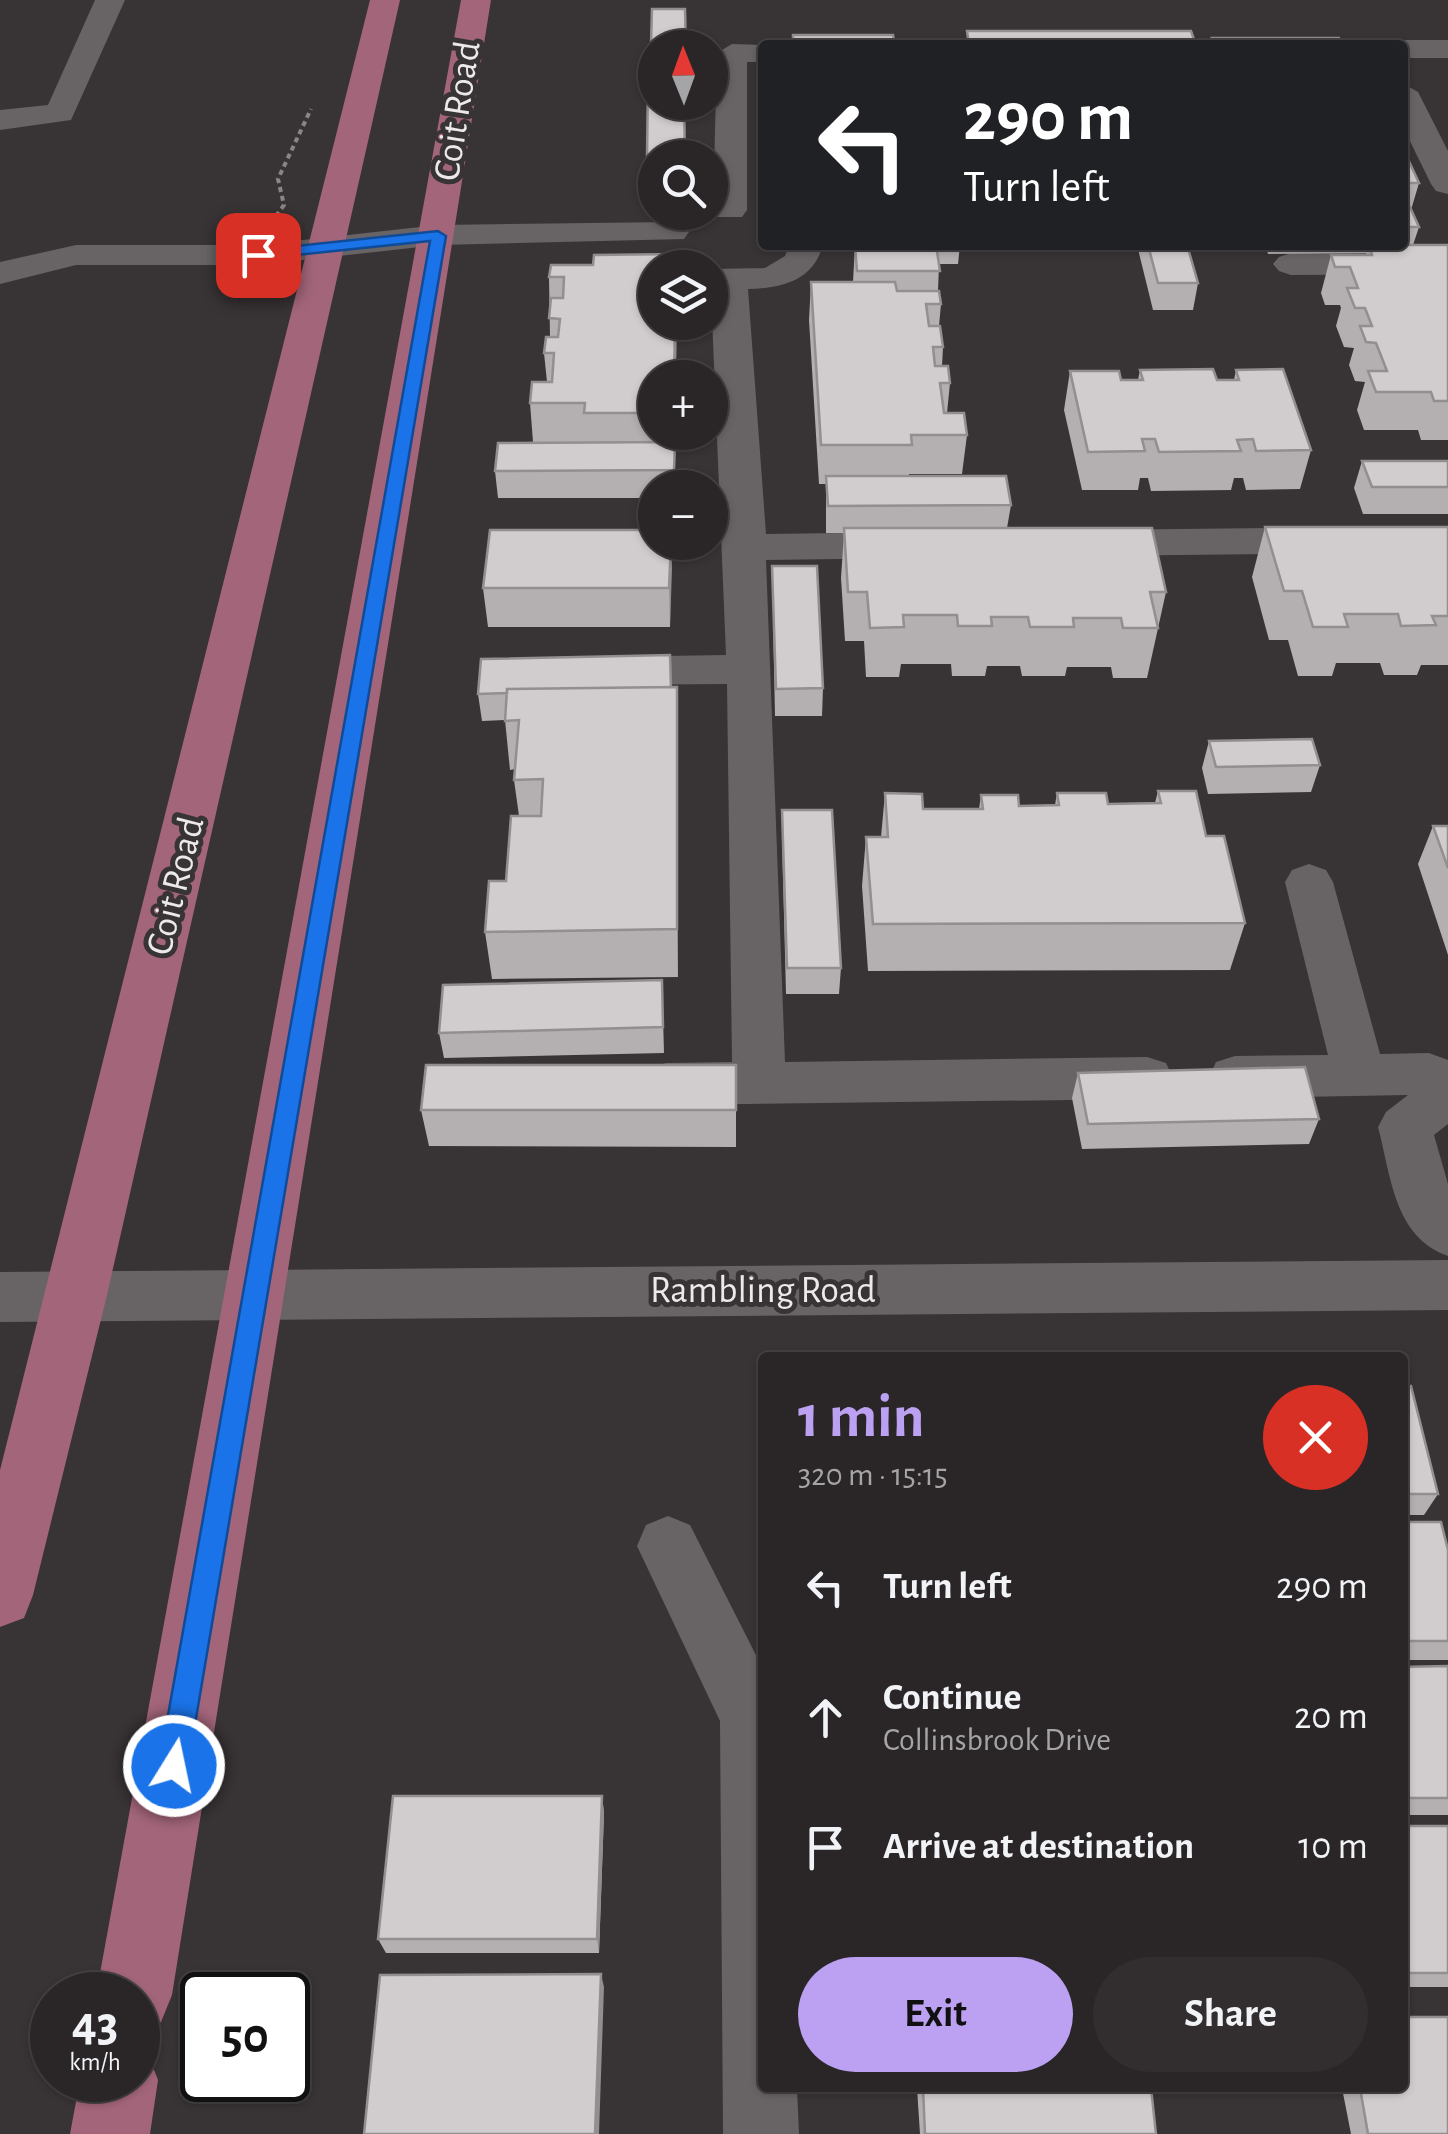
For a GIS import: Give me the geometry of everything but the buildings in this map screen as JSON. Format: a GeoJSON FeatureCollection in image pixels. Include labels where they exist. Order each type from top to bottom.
{"type":"FeatureCollection","features":[{"type":"Feature","properties":{"kind":"main road","name":"Coit Road"},"geometry":{"type":"LineString","coordinates":[[0,1595],[78,1296],[385,0]]}},
{"type":"Feature","properties":{"kind":"main road","name":"Coit Road"},"geometry":{"type":"LineString","coordinates":[[138,1972],[476,0]]}},
{"type":"Feature","properties":{"kind":"main road"},"geometry":{"type":"LineString","coordinates":[[110,2134],[115,2102]]}},
{"type":"Feature","properties":{"kind":"street"},"geometry":{"type":"LineString","coordinates":[[0,120],[60,113],[110,0]]}},
{"type":"Feature","properties":{"kind":"street"},"geometry":{"type":"LineString","coordinates":[[1408,49],[1448,49]]}},
{"type":"Feature","properties":{"kind":"street"},"geometry":{"type":"LineString","coordinates":[[674,250],[698,216],[746,211],[732,53],[758,52]]}},
{"type":"Feature","properties":{"kind":"street"},"geometry":{"type":"LineString","coordinates":[[1408,104],[1448,184]]}},
{"type":"Feature","properties":{"kind":"street"},"geometry":{"type":"LineString","coordinates":[[2,273],[63,288],[248,288],[326,261],[436,248],[638,251]]}},
{"type":"Feature","properties":{"kind":"street"},"geometry":{"type":"LineString","coordinates":[[728,281],[772,278],[801,262],[805,250]]}},
{"type":"Feature","properties":{"kind":"street"},"geometry":{"type":"LineString","coordinates":[[1292,264],[1448,263]]}},
{"type":"Feature","properties":{"kind":"street"},"geometry":{"type":"LineString","coordinates":[[723,340],[733,537],[748,668],[759,1083]]}},
{"type":"Feature","properties":{"kind":"street"},"geometry":{"type":"LineString","coordinates":[[733,537],[960,545]]}},
{"type":"Feature","properties":{"kind":"street"},"geometry":{"type":"LineString","coordinates":[[1038,544],[1448,539]]}},
{"type":"Feature","properties":{"kind":"street"},"geometry":{"type":"LineString","coordinates":[[565,672],[748,668]]}},
{"type":"Feature","properties":{"kind":"street"},"geometry":{"type":"LineString","coordinates":[[1308,882],[1359,1075]]}},
{"type":"Feature","properties":{"kind":"street"},"geometry":{"type":"LineString","coordinates":[[623,1085],[1359,1075],[1441,1090]]}},
{"type":"Feature","properties":{"kind":"street"},"geometry":{"type":"LineString","coordinates":[[1441,1090],[1405,1127],[1428,1212],[1448,1232]]}},
{"type":"Feature","properties":{"kind":"street","name":"Rambling Road"},"geometry":{"type":"LineString","coordinates":[[0,1296],[256,1291],[1448,1285]]}},
{"type":"Feature","properties":{"kind":"street"},"geometry":{"type":"LineString","coordinates":[[668,1546],[754,1718],[758,1926]]}},
{"type":"Feature","properties":{"kind":"street"},"geometry":{"type":"LineString","coordinates":[[761,2092],[762,2134]]}},
{"type":"Feature","properties":{"kind":"route"},"geometry":{"type":"LineString","coordinates":[[174,1766],[438,236],[330,244],[258,255]]}}]}
